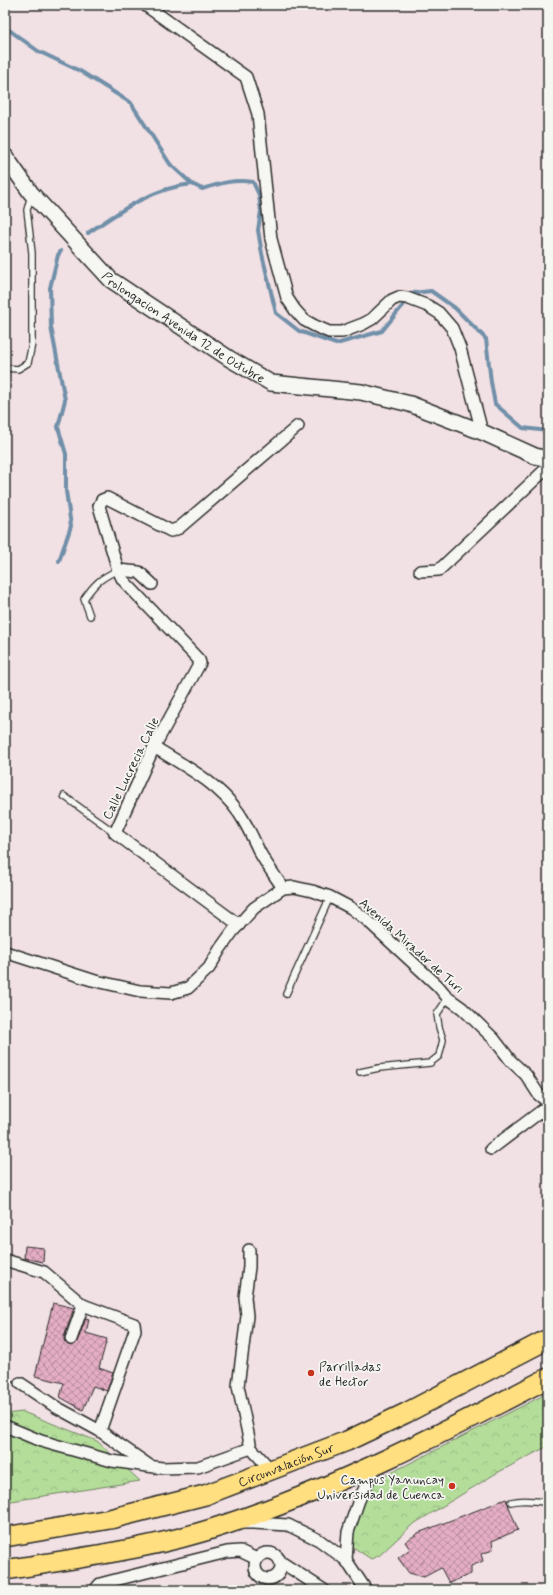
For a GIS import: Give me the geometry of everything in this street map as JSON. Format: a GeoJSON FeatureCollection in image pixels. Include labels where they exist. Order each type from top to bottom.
{"type":"FeatureCollection","features":[{"type":"Feature","properties":{"kind":"highway","name":"Circunvalación Sur"},"geometry":{"type":"LineString","coordinates":[[5,1537],[110,1519],[205,1495],[347,1441],[406,1413],[548,1339]]}},
{"type":"Feature","properties":{"kind":"highway"},"geometry":{"type":"LineString","coordinates":[[5,1570],[132,1549],[173,1540],[224,1526],[327,1486],[475,1417],[548,1378]]}},
{"type":"Feature","properties":{"kind":"main road","name":"Prolongacion Avenida 12 de Octubre"},"geometry":{"type":"LineString","coordinates":[[5,156],[31,193],[111,280],[230,359],[271,382],[361,392],[410,404],[482,432],[535,456],[548,459]]}},
{"type":"Feature","properties":{"kind":"street"},"geometry":{"type":"LineString","coordinates":[[145,5],[246,77],[258,114],[271,239],[287,298],[295,310],[304,320],[329,332],[342,332],[363,324],[372,319],[392,300],[399,297],[425,304],[439,313],[452,328],[460,348],[482,432]]}},
{"type":"Feature","properties":{"kind":"street"},"geometry":{"type":"LineString","coordinates":[[152,584],[139,572],[118,570],[99,506],[102,500],[107,498],[171,530],[179,528],[298,426]]}},
{"type":"Feature","properties":{"kind":"street"},"geometry":{"type":"LineString","coordinates":[[420,572],[439,570],[548,467]]}},
{"type":"Feature","properties":{"kind":"street","name":"Calle Lucrecia Calle"},"geometry":{"type":"LineString","coordinates":[[118,570],[123,580],[197,656],[200,664],[154,747],[115,833],[239,925]]}},
{"type":"Feature","properties":{"kind":"street"},"geometry":{"type":"LineString","coordinates":[[5,952],[98,982],[140,991],[172,993],[188,988],[210,968],[220,949],[254,908],[283,888],[260,852],[238,813],[222,794],[197,773],[154,747]]}},
{"type":"Feature","properties":{"kind":"street","name":"Avenida Mirador de Turi"},"geometry":{"type":"LineString","coordinates":[[283,888],[294,887],[330,897],[351,908],[367,920],[438,986],[448,998],[462,1008],[494,1039],[511,1060],[526,1075],[539,1095],[548,1102]]}},
{"type":"Feature","properties":{"kind":"street"},"geometry":{"type":"LineString","coordinates":[[491,1149],[548,1106]]}},
{"type":"Feature","properties":{"kind":"street"},"geometry":{"type":"LineString","coordinates":[[249,1250],[249,1266],[245,1297],[246,1316],[238,1386],[251,1448],[271,1470]]}},
{"type":"Feature","properties":{"kind":"street"},"geometry":{"type":"LineString","coordinates":[[5,1260],[44,1272],[83,1305],[134,1324],[135,1330],[100,1430]]}},
{"type":"Feature","properties":{"kind":"street"},"geometry":{"type":"LineString","coordinates":[[71,1339],[83,1305]]}},
{"type":"Feature","properties":{"kind":"street"},"geometry":{"type":"LineString","coordinates":[[20,1383],[56,1407],[100,1430],[152,1467]]}},
{"type":"Feature","properties":{"kind":"street"},"geometry":{"type":"LineString","coordinates":[[5,1426],[40,1441],[112,1461],[162,1468],[198,1467],[251,1448]]}},
{"type":"Feature","properties":{"kind":"street"},"geometry":{"type":"LineString","coordinates":[[346,1560],[348,1532],[359,1500],[377,1463]]}},
{"type":"Feature","properties":{"kind":"street"},"geometry":{"type":"LineString","coordinates":[[224,1526],[253,1523],[288,1525],[319,1540],[346,1560],[366,1590]]}},
{"type":"Feature","properties":{"kind":"street"},"geometry":{"type":"LineString","coordinates":[[95,1590],[100,1584],[227,1552],[240,1551],[257,1559]]}},
{"type":"Feature","properties":{"kind":"street"},"geometry":{"type":"LineString","coordinates":[[281,1562],[280,1572],[271,1578],[262,1577],[255,1569],[257,1559],[260,1555],[270,1553],[279,1558],[281,1562],[324,1590]]}},
{"type":"Feature","properties":{"kind":"lane"},"geometry":{"type":"LineString","coordinates":[[5,368],[18,369],[28,363],[32,344],[32,253],[26,210],[31,193]]}},
{"type":"Feature","properties":{"kind":"lane"},"geometry":{"type":"LineString","coordinates":[[90,616],[84,599],[95,583],[104,576],[118,570]]}},
{"type":"Feature","properties":{"kind":"lane"},"geometry":{"type":"LineString","coordinates":[[64,796],[115,833]]}},
{"type":"Feature","properties":{"kind":"lane"},"geometry":{"type":"LineString","coordinates":[[286,994],[330,897]]}},
{"type":"Feature","properties":{"kind":"lane"},"geometry":{"type":"LineString","coordinates":[[360,1072],[379,1068],[430,1064],[439,1056],[443,1040],[437,1014],[448,998]]}},
{"type":"Feature","properties":{"kind":"lane"},"geometry":{"type":"LineString","coordinates":[[510,1502],[522,1499],[537,1502],[548,1502]]}},
{"type":"Feature","properties":{"kind":"green space"},"geometry":{"type":"Polygon","coordinates":[[[548,1393],[548,1446],[495,1474],[412,1525],[380,1555],[371,1559],[353,1547],[347,1523],[367,1485],[548,1393]]]}},
{"type":"Feature","properties":{"kind":"green space"},"geometry":{"type":"Polygon","coordinates":[[[23,1412],[97,1441],[140,1481],[5,1502],[5,1414],[23,1412]]]}},
{"type":"Feature","properties":{"kind":"building"},"geometry":{"type":"Polygon","coordinates":[[[25,1246],[44,1248],[43,1262],[24,1258],[25,1246]]]}},
{"type":"Feature","properties":{"kind":"building"},"geometry":{"type":"Polygon","coordinates":[[[53,1303],[74,1308],[64,1337],[64,1341],[68,1345],[73,1346],[77,1342],[86,1318],[89,1319],[86,1333],[107,1339],[99,1368],[113,1373],[107,1391],[93,1386],[83,1410],[60,1397],[64,1383],[35,1376],[53,1303]]]}},
{"type":"Feature","properties":{"kind":"building"},"geometry":{"type":"Polygon","coordinates":[[[506,1499],[518,1530],[492,1541],[493,1550],[481,1554],[483,1561],[471,1566],[471,1574],[449,1583],[441,1568],[424,1577],[409,1573],[398,1558],[410,1549],[405,1542],[418,1533],[506,1499]]]}},
{"type":"Feature","properties":{"kind":"waterway"},"geometry":{"type":"LineString","coordinates":[[5,27],[38,51],[80,71],[131,103],[170,164],[192,184],[202,189],[228,182],[253,182],[259,195],[261,211],[258,230],[276,313],[299,331],[336,344],[382,331],[413,293],[431,291],[455,308],[486,339],[495,404],[523,428],[548,431]]}},
{"type":"Feature","properties":{"kind":"waterway"},"geometry":{"type":"LineString","coordinates":[[88,233],[124,209],[150,195],[177,186],[192,184]]}},
{"type":"Feature","properties":{"kind":"waterway"},"geometry":{"type":"LineString","coordinates":[[59,561],[71,526],[66,491],[66,454],[58,427],[65,400],[51,327],[50,288],[58,255],[61,251]]}},
{"type":"Feature","properties":{"kind":"place","name":"Parrilladas de Hector"},"geometry":{"type":"Point","coordinates":[311,1373]}},
{"type":"Feature","properties":{"kind":"place","name":"Campus Yanuncay Universidad de Cuenca"},"geometry":{"type":"Point","coordinates":[452,1486]}}]}
